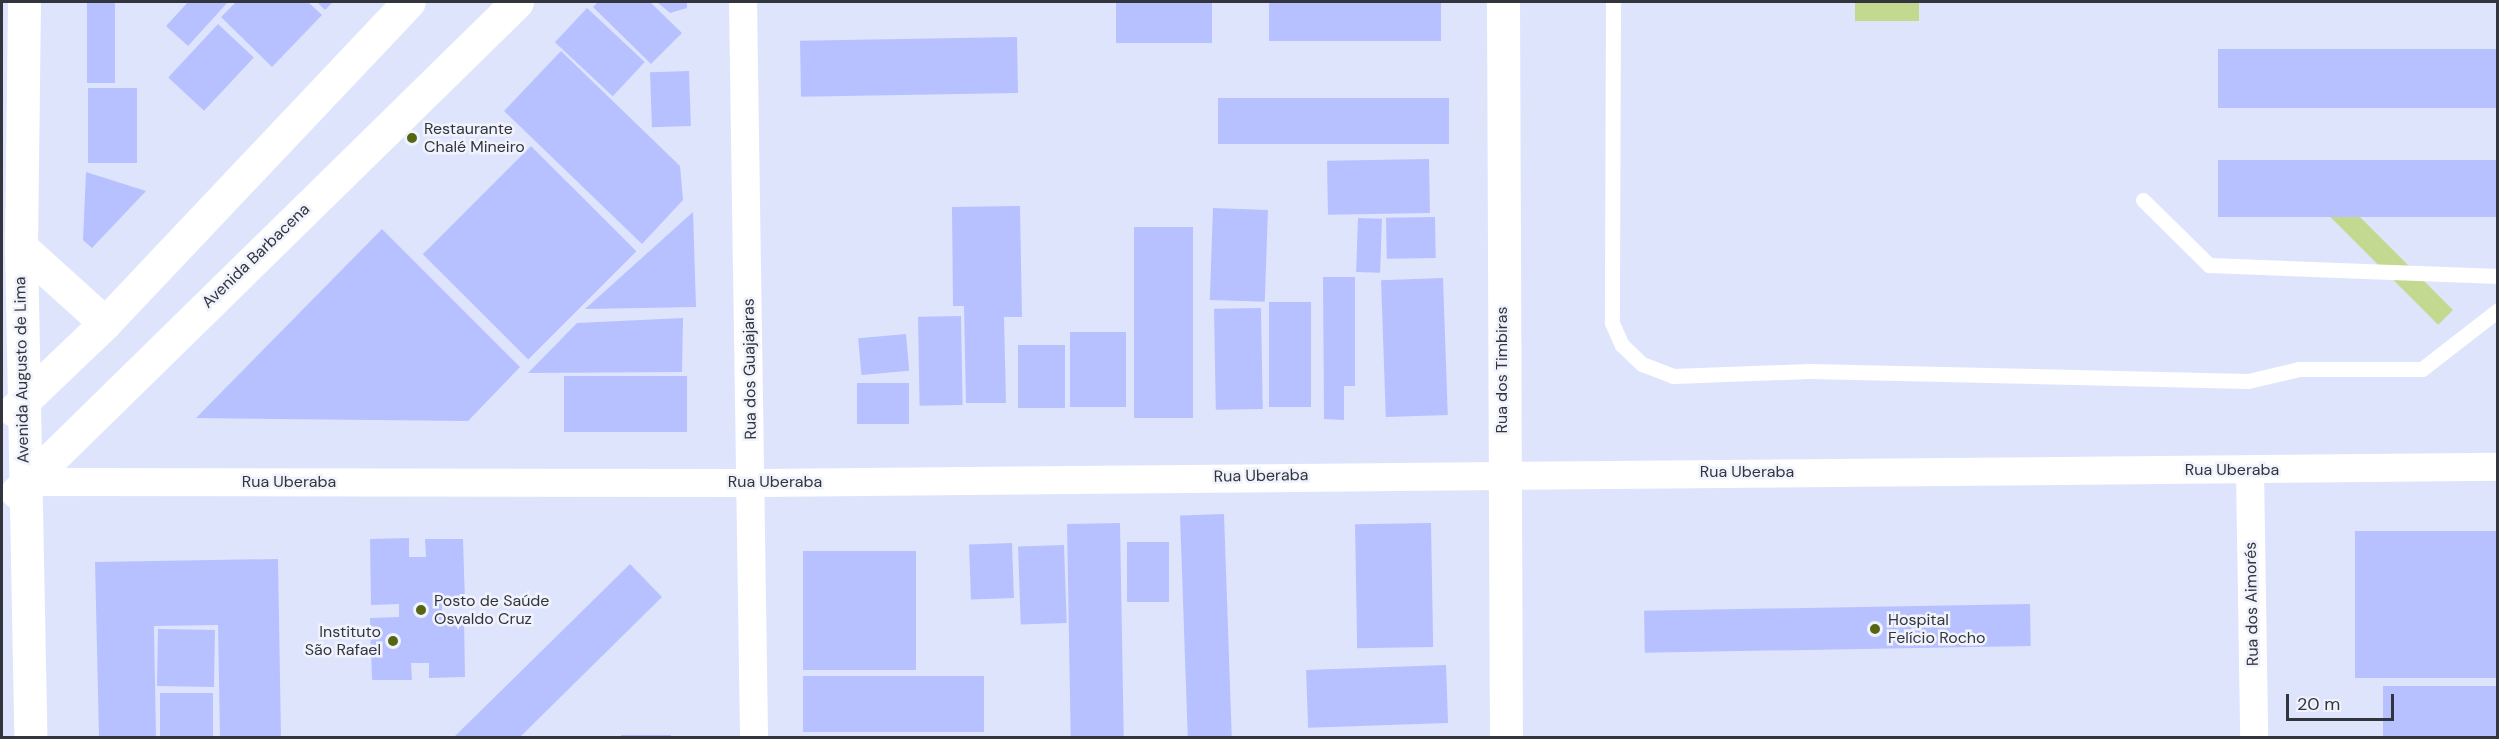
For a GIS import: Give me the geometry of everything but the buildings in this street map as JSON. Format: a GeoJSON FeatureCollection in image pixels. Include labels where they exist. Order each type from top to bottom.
{"type":"FeatureCollection","features":[{"type":"Feature","properties":{"kind":"main road","name":"Avenida Augusto de Lima"},"geometry":{"type":"LineString","coordinates":[[24,2],[21,247],[13,411],[24,482],[30,738]]}},
{"type":"Feature","properties":{"kind":"main road"},"geometry":{"type":"LineString","coordinates":[[13,411],[105,322],[409,2]]}},
{"type":"Feature","properties":{"kind":"main road","name":"Avenida Barbacena"},"geometry":{"type":"LineString","coordinates":[[2,516],[24,482],[517,2]]}},
{"type":"Feature","properties":{"kind":"main road","name":"Rua dos Timbiras"},"geometry":{"type":"LineString","coordinates":[[1503,2],[1502,473],[1506,738]]}},
{"type":"Feature","properties":{"kind":"main road"},"geometry":{"type":"LineString","coordinates":[[21,247],[105,322]]}},
{"type":"Feature","properties":{"kind":"street","name":"Rua dos Guajajaras"},"geometry":{"type":"LineString","coordinates":[[743,2],[752,483],[754,738]]}},
{"type":"Feature","properties":{"kind":"street","name":"Rua Uberaba"},"geometry":{"type":"LineString","coordinates":[[24,482],[752,483],[1502,473],[2498,467]]}},
{"type":"Feature","properties":{"kind":"street","name":"Rua dos Aimorés"},"geometry":{"type":"LineString","coordinates":[[2250,470],[2254,738]]}},
{"type":"Feature","properties":{"kind":"lane"},"geometry":{"type":"LineString","coordinates":[[1613,2],[1612,323],[1622,345],[1642,364],[1673,376],[1809,371],[2248,381],[2299,369],[2422,369],[2498,310]]}},
{"type":"Feature","properties":{"kind":"lane"},"geometry":{"type":"LineString","coordinates":[[2143,200],[2209,265],[2498,276]]}},
{"type":"Feature","properties":{"kind":"green space"},"geometry":{"type":"Polygon","coordinates":[[[1855,2],[1919,2],[1919,21],[1855,21],[1855,2]]]}},
{"type":"Feature","properties":{"kind":"green space"},"geometry":{"type":"Polygon","coordinates":[[[2338,195],[2453,310],[2438,325],[2323,210],[2338,195]]]}},
{"type":"Feature","properties":{"kind":"place","name":"Restaurante Chalé Mineiro"},"geometry":{"type":"Point","coordinates":[412,138]}},
{"type":"Feature","properties":{"kind":"place","name":"Posto de Saúde Osvaldo Cruz"},"geometry":{"type":"Point","coordinates":[421,610]}},
{"type":"Feature","properties":{"kind":"place","name":"Hospital Felício Rocho"},"geometry":{"type":"Point","coordinates":[1875,629]}},
{"type":"Feature","properties":{"kind":"place","name":"Instituto São Rafael"},"geometry":{"type":"Point","coordinates":[393,641]}}]}
